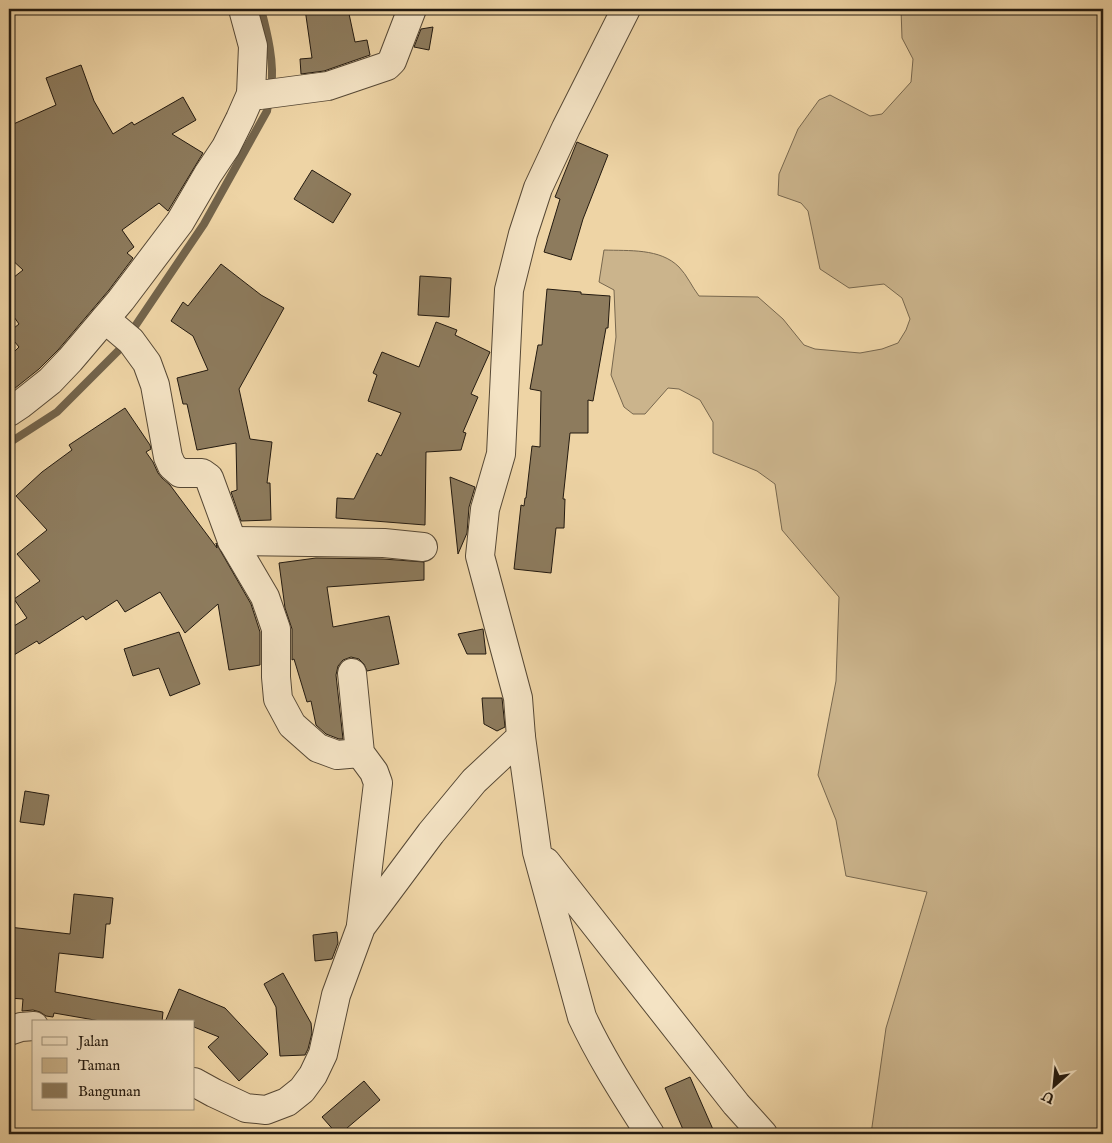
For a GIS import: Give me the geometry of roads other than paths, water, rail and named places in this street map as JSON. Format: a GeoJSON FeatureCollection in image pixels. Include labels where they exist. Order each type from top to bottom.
{"type":"FeatureCollection","features":[{"type":"Feature","properties":{"kind":"street"},"geometry":{"type":"LineString","coordinates":[[243,9],[253,46],[262,94]]}},
{"type":"Feature","properties":{"kind":"street"},"geometry":{"type":"LineString","coordinates":[[9,412],[118,329],[121,300],[180,222],[226,147],[240,119],[262,94],[328,86],[388,66],[392,61],[412,9]]}},
{"type":"Feature","properties":{"kind":"street"},"geometry":{"type":"LineString","coordinates":[[626,9],[538,188],[523,234],[509,290],[501,454],[485,509],[480,556],[518,698],[521,737],[537,852],[582,1016],[611,1071],[650,1134]]}},
{"type":"Feature","properties":{"kind":"street"},"geometry":{"type":"LineString","coordinates":[[118,329],[148,363],[155,385],[168,457],[172,466],[180,473],[202,473],[209,478],[232,541],[266,597],[276,629],[278,699],[292,725],[318,748],[337,755],[360,753]]}},
{"type":"Feature","properties":{"kind":"street"},"geometry":{"type":"LineString","coordinates":[[232,541],[384,543],[423,547]]}},
{"type":"Feature","properties":{"kind":"street"},"geometry":{"type":"LineString","coordinates":[[195,1083],[246,1108],[266,1110],[287,1102],[302,1090],[313,1075],[323,1054],[336,995],[361,927],[378,783],[374,772],[360,753],[352,673]]}},
{"type":"Feature","properties":{"kind":"street"},"geometry":{"type":"LineString","coordinates":[[361,927],[431,833],[474,781],[521,737]]}},
{"type":"Feature","properties":{"kind":"street"},"geometry":{"type":"LineString","coordinates":[[537,852],[736,1104],[763,1134]]}},
{"type":"Feature","properties":{"kind":"street"},"geometry":{"type":"LineString","coordinates":[[9,1032],[21,1027],[32,1026]]}},
{"type":"Feature","properties":{"kind":"waterway"},"geometry":{"type":"LineString","coordinates":[[261,9],[271,59],[271,88]]}},
{"type":"Feature","properties":{"kind":"waterway"},"geometry":{"type":"LineString","coordinates":[[9,443],[57,412],[119,350],[204,224],[267,111],[269,99]]}}]}
